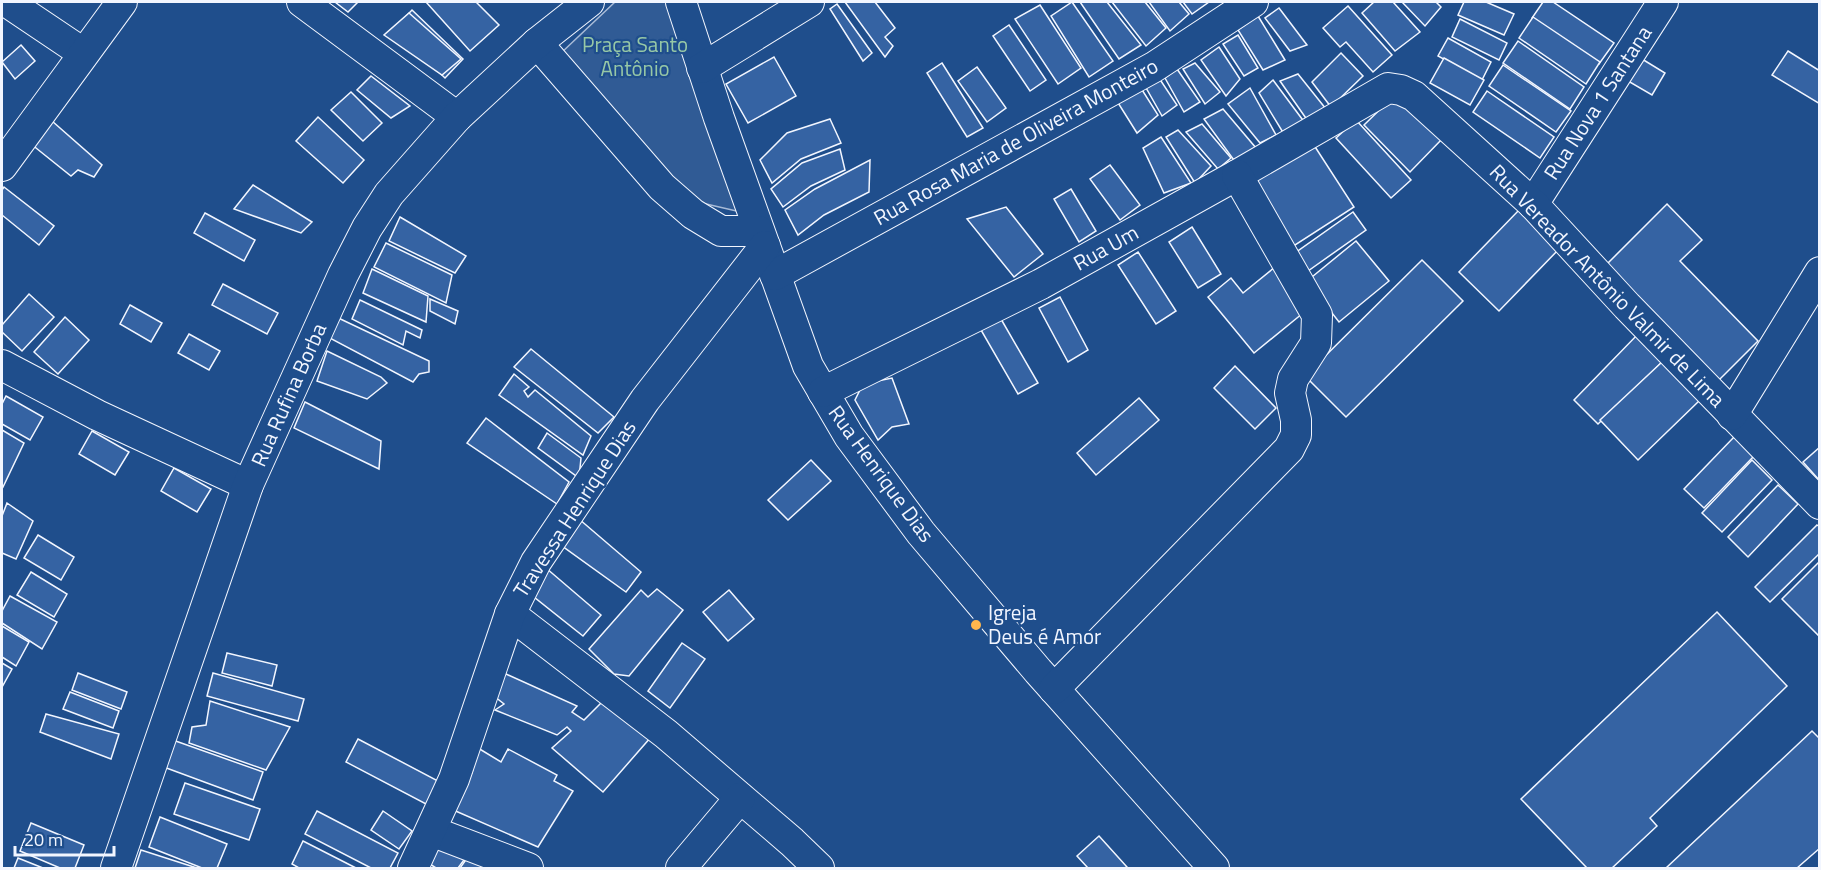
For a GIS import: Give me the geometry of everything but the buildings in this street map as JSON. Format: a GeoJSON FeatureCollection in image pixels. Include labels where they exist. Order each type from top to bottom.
{"type":"FeatureCollection","features":[{"type":"Feature","properties":{"kind":"street"},"geometry":{"type":"LineString","coordinates":[[7,2],[83,53]]}},
{"type":"Feature","properties":{"kind":"street"},"geometry":{"type":"LineString","coordinates":[[2,166],[122,2]]}},
{"type":"Feature","properties":{"kind":"street"},"geometry":{"type":"LineString","coordinates":[[302,2],[457,117]]}},
{"type":"Feature","properties":{"kind":"street","name":"Rua Rufina Borba"},"geometry":{"type":"LineString","coordinates":[[116,868],[248,485],[343,275],[367,228],[389,194],[457,117],[537,43],[590,2]]}},
{"type":"Feature","properties":{"kind":"street","name":"Rua Henrique Dias"},"geometry":{"type":"LineString","coordinates":[[681,2],[702,68],[808,366],[849,436],[921,533],[1054,689],[1214,868]]}},
{"type":"Feature","properties":{"kind":"street"},"geometry":{"type":"LineString","coordinates":[[702,68],[809,2]]}},
{"type":"Feature","properties":{"kind":"street","name":"Rua Rosa Maria de Oliveira Monteiro"},"geometry":{"type":"LineString","coordinates":[[775,275],[1154,67],[1253,2]]}},
{"type":"Feature","properties":{"kind":"street","name":"Rua Nova 1 Santana"},"geometry":{"type":"LineString","coordinates":[[1533,204],[1663,2]]}},
{"type":"Feature","properties":{"kind":"street"},"geometry":{"type":"LineString","coordinates":[[537,43],[662,188],[693,214],[722,231],[762,238]]}},
{"type":"Feature","properties":{"kind":"street","name":"Rua Vereador Antônio Valmir de Lima"},"geometry":{"type":"LineString","coordinates":[[1381,90],[1388,88],[1401,90],[1414,96],[1533,204],[1732,415],[1820,504]]}},
{"type":"Feature","properties":{"kind":"street","name":"Rua Um"},"geometry":{"type":"LineString","coordinates":[[823,392],[1041,284],[1237,175],[1381,90]]}},
{"type":"Feature","properties":{"kind":"street"},"geometry":{"type":"LineString","coordinates":[[1054,689],[1289,449],[1296,435],[1296,420],[1290,393],[1293,379],[1316,343],[1317,315],[1237,175]]}},
{"type":"Feature","properties":{"kind":"street","name":"Travessa Henrique Dias"},"geometry":{"type":"LineString","coordinates":[[413,868],[454,779],[510,614],[537,562],[645,400],[762,238]]}},
{"type":"Feature","properties":{"kind":"street"},"geometry":{"type":"LineString","coordinates":[[1732,415],[1820,272]]}},
{"type":"Feature","properties":{"kind":"street"},"geometry":{"type":"LineString","coordinates":[[2,366],[97,415],[248,485]]}},
{"type":"Feature","properties":{"kind":"street"},"geometry":{"type":"LineString","coordinates":[[510,614],[666,734],[819,868]]}},
{"type":"Feature","properties":{"kind":"street"},"geometry":{"type":"LineString","coordinates":[[681,868],[740,798]]}},
{"type":"Feature","properties":{"kind":"street"},"geometry":{"type":"LineString","coordinates":[[431,831],[528,868]]}},
{"type":"Feature","properties":{"kind":"shaded area","name":"Praça Santo Antônio"},"geometry":{"type":"Polygon","coordinates":[[[615,2],[673,2],[745,213],[689,200],[560,54],[615,2]]]}},
{"type":"Feature","properties":{"kind":"place","name":"Igreja Deus é Amor"},"geometry":{"type":"Point","coordinates":[976,625]}}]}
